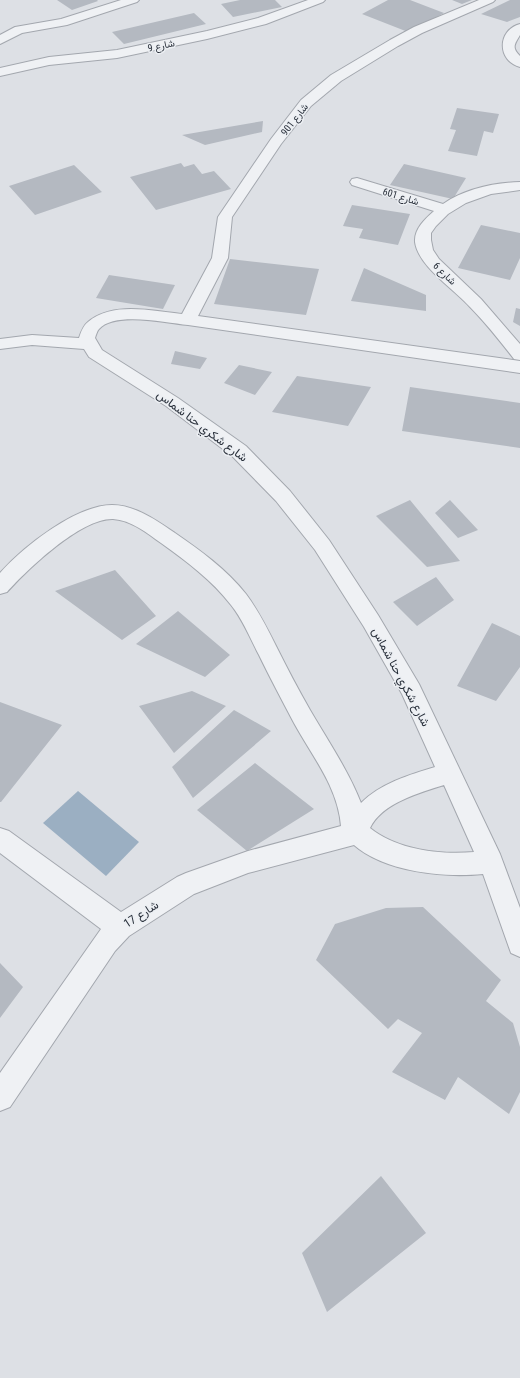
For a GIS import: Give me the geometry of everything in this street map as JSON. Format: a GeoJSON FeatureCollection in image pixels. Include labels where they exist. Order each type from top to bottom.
{"type":"FeatureCollection","features":[{"type":"Feature","properties":{"kind":"street"},"geometry":{"type":"LineString","coordinates":[[0,40],[19,30],[63,22],[133,0]]}},
{"type":"Feature","properties":{"kind":"street","name":"شارع 9"},"geometry":{"type":"LineString","coordinates":[[0,72],[49,61],[117,54],[199,36],[262,21],[319,0]]}},
{"type":"Feature","properties":{"kind":"street","name":"شارع 901"},"geometry":{"type":"LineString","coordinates":[[188,320],[193,307],[220,258],[224,217],[276,142],[306,103],[336,78],[394,43],[418,30],[489,0]]}},
{"type":"Feature","properties":{"kind":"street"},"geometry":{"type":"LineString","coordinates":[[520,28],[509,39],[508,52],[520,63]]}},
{"type":"Feature","properties":{"kind":"street","name":"شارع 601"},"geometry":{"type":"LineString","coordinates":[[357,182],[445,210]]}},
{"type":"Feature","properties":{"kind":"street","name":"شارع 6"},"geometry":{"type":"LineString","coordinates":[[520,186],[500,187],[481,192],[458,202],[445,210],[429,224],[423,236],[424,248],[433,262],[452,279],[496,324],[520,355]]}},
{"type":"Feature","properties":{"kind":"street"},"geometry":{"type":"LineString","coordinates":[[90,344],[87,338],[93,326],[104,319],[120,315],[188,320],[520,367]]}},
{"type":"Feature","properties":{"kind":"street"},"geometry":{"type":"LineString","coordinates":[[0,344],[32,340],[90,344]]}},
{"type":"Feature","properties":{"kind":"street","name":"شارع شكري حنا شماس"},"geometry":{"type":"LineString","coordinates":[[90,344],[95,353],[172,402],[239,451],[283,496],[322,545],[371,621],[410,690],[491,862],[520,944]]}},
{"type":"Feature","properties":{"kind":"street"},"geometry":{"type":"LineString","coordinates":[[0,586],[27,558],[61,533],[85,519],[97,514],[111,512],[140,519],[156,529],[211,570],[238,599],[249,616],[306,724],[329,761],[348,798],[356,833],[364,839],[383,848],[415,860],[455,864],[491,862]]}},
{"type":"Feature","properties":{"kind":"street"},"geometry":{"type":"LineString","coordinates":[[356,833],[358,823],[376,804],[393,793],[419,782],[450,774]]}},
{"type":"Feature","properties":{"kind":"street","name":"شارع 17"},"geometry":{"type":"LineString","coordinates":[[0,1097],[106,942],[120,927],[186,885],[248,862],[356,833]]}},
{"type":"Feature","properties":{"kind":"street"},"geometry":{"type":"LineString","coordinates":[[0,839],[120,927]]}},
{"type":"Feature","properties":{"kind":"water"},"geometry":{"type":"Polygon","coordinates":[[[78,791],[139,842],[106,876],[43,823],[78,791]]]}},
{"type":"Feature","properties":{"kind":"building"},"geometry":{"type":"Polygon","coordinates":[[[57,0],[97,0],[98,1],[72,10],[57,0]]]}},
{"type":"Feature","properties":{"kind":"building"},"geometry":{"type":"Polygon","coordinates":[[[240,0],[275,0],[282,7],[233,17],[221,4],[240,0]]]}},
{"type":"Feature","properties":{"kind":"building"},"geometry":{"type":"Polygon","coordinates":[[[388,0],[410,0],[444,13],[408,32],[362,14],[388,0]]]}},
{"type":"Feature","properties":{"kind":"building"},"geometry":{"type":"Polygon","coordinates":[[[452,0],[472,0],[462,4],[452,0]]]}},
{"type":"Feature","properties":{"kind":"building"},"geometry":{"type":"Polygon","coordinates":[[[510,0],[520,0],[520,17],[507,22],[481,14],[510,0]]]}},
{"type":"Feature","properties":{"kind":"building"},"geometry":{"type":"Polygon","coordinates":[[[194,13],[206,24],[124,44],[112,32],[194,13]]]}},
{"type":"Feature","properties":{"kind":"building"},"geometry":{"type":"Polygon","coordinates":[[[457,108],[499,114],[493,133],[484,131],[477,156],[448,151],[456,130],[450,129],[457,108]]]}},
{"type":"Feature","properties":{"kind":"building"},"geometry":{"type":"Polygon","coordinates":[[[263,121],[262,132],[205,145],[182,135],[263,121]]]}},
{"type":"Feature","properties":{"kind":"building"},"geometry":{"type":"Polygon","coordinates":[[[181,163],[184,167],[194,164],[202,174],[214,171],[231,189],[156,210],[130,177],[181,163]]]}},
{"type":"Feature","properties":{"kind":"building"},"geometry":{"type":"Polygon","coordinates":[[[404,164],[466,178],[453,199],[390,185],[404,164]]]}},
{"type":"Feature","properties":{"kind":"building"},"geometry":{"type":"Polygon","coordinates":[[[74,165],[102,192],[35,215],[9,186],[74,165]]]}},
{"type":"Feature","properties":{"kind":"building"},"geometry":{"type":"Polygon","coordinates":[[[352,205],[410,214],[398,245],[359,238],[363,229],[343,226],[352,205]]]}},
{"type":"Feature","properties":{"kind":"building"},"geometry":{"type":"Polygon","coordinates":[[[481,225],[520,233],[520,258],[510,280],[458,268],[481,225]]]}},
{"type":"Feature","properties":{"kind":"building"},"geometry":{"type":"Polygon","coordinates":[[[230,259],[319,269],[306,315],[214,304],[230,259]]]}},
{"type":"Feature","properties":{"kind":"building"},"geometry":{"type":"Polygon","coordinates":[[[364,268],[426,295],[426,311],[351,301],[364,268]]]}},
{"type":"Feature","properties":{"kind":"building"},"geometry":{"type":"Polygon","coordinates":[[[109,275],[175,285],[163,309],[96,298],[109,275]]]}},
{"type":"Feature","properties":{"kind":"building"},"geometry":{"type":"Polygon","coordinates":[[[516,308],[520,309],[520,326],[513,322],[516,308]]]}},
{"type":"Feature","properties":{"kind":"building"},"geometry":{"type":"Polygon","coordinates":[[[175,351],[207,358],[200,369],[171,364],[175,351]]]}},
{"type":"Feature","properties":{"kind":"building"},"geometry":{"type":"Polygon","coordinates":[[[239,365],[272,372],[255,395],[224,383],[239,365]]]}},
{"type":"Feature","properties":{"kind":"building"},"geometry":{"type":"Polygon","coordinates":[[[297,376],[371,387],[348,426],[272,412],[297,376]]]}},
{"type":"Feature","properties":{"kind":"building"},"geometry":{"type":"Polygon","coordinates":[[[410,387],[520,403],[520,448],[402,431],[410,387]]]}},
{"type":"Feature","properties":{"kind":"building"},"geometry":{"type":"Polygon","coordinates":[[[410,500],[460,561],[427,567],[376,516],[410,500]]]}},
{"type":"Feature","properties":{"kind":"building"},"geometry":{"type":"Polygon","coordinates":[[[450,500],[478,530],[458,538],[435,513],[450,500]]]}},
{"type":"Feature","properties":{"kind":"building"},"geometry":{"type":"Polygon","coordinates":[[[115,570],[156,616],[122,640],[55,591],[115,570]]]}},
{"type":"Feature","properties":{"kind":"building"},"geometry":{"type":"Polygon","coordinates":[[[436,577],[454,600],[417,626],[393,602],[436,577]]]}},
{"type":"Feature","properties":{"kind":"building"},"geometry":{"type":"Polygon","coordinates":[[[178,611],[230,655],[205,677],[136,644],[178,611]]]}},
{"type":"Feature","properties":{"kind":"building"},"geometry":{"type":"Polygon","coordinates":[[[492,623],[520,636],[520,667],[496,701],[457,686],[492,623]]]}},
{"type":"Feature","properties":{"kind":"building"},"geometry":{"type":"Polygon","coordinates":[[[192,691],[226,706],[174,753],[139,706],[192,691]]]}},
{"type":"Feature","properties":{"kind":"building"},"geometry":{"type":"Polygon","coordinates":[[[0,702],[62,725],[1,802],[0,802],[0,702]]]}},
{"type":"Feature","properties":{"kind":"building"},"geometry":{"type":"Polygon","coordinates":[[[234,710],[271,731],[193,798],[172,767],[234,710]]]}},
{"type":"Feature","properties":{"kind":"building"},"geometry":{"type":"Polygon","coordinates":[[[255,763],[314,809],[247,851],[197,810],[255,763]]]}},
{"type":"Feature","properties":{"kind":"building"},"geometry":{"type":"Polygon","coordinates":[[[423,907],[501,980],[486,1001],[513,1023],[520,1047],[520,1092],[509,1114],[458,1077],[445,1100],[392,1072],[422,1033],[398,1019],[388,1029],[316,960],[335,924],[386,908],[423,907]]]}},
{"type":"Feature","properties":{"kind":"building"},"geometry":{"type":"Polygon","coordinates":[[[0,963],[23,987],[0,1018],[0,963]]]}},
{"type":"Feature","properties":{"kind":"building"},"geometry":{"type":"Polygon","coordinates":[[[381,1176],[426,1233],[327,1312],[302,1253],[381,1176]]]}}]}
